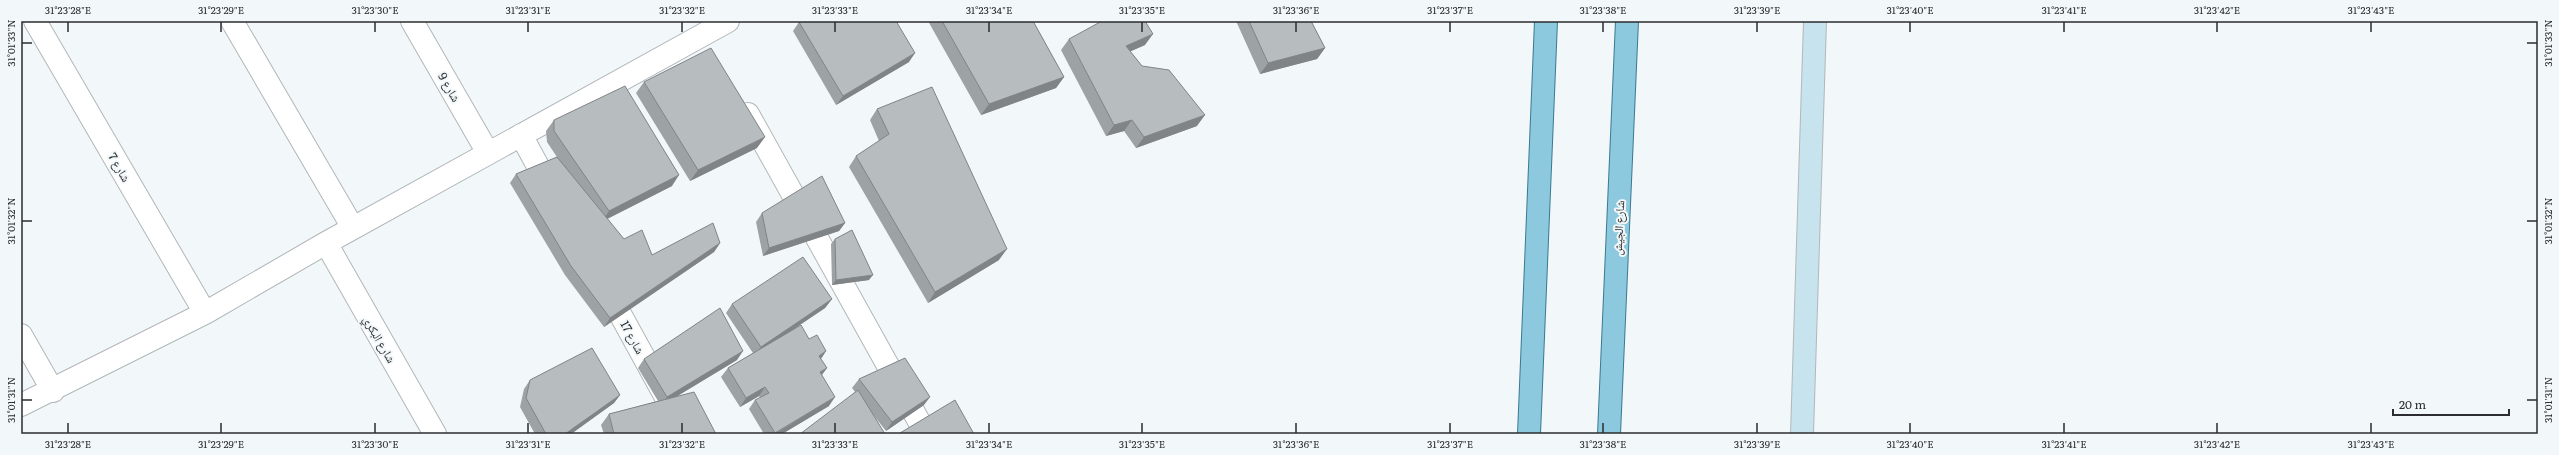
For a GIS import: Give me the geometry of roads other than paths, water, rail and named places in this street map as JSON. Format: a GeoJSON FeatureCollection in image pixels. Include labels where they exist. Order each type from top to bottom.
{"type":"FeatureCollection","features":[{"type":"Feature","properties":{"kind":"main road"},"geometry":{"type":"LineString","coordinates":[[1529,434],[1546,21]]}},
{"type":"Feature","properties":{"kind":"main road","name":"شارع الجيش"},"geometry":{"type":"LineString","coordinates":[[1608,434],[1627,21]]}},
{"type":"Feature","properties":{"kind":"street","name":"شارع 7"},"geometry":{"type":"LineString","coordinates":[[35,21],[205,313]]}},
{"type":"Feature","properties":{"kind":"street"},"geometry":{"type":"LineString","coordinates":[[232,21],[353,228]]}},
{"type":"Feature","properties":{"kind":"street","name":"شارع 9"},"geometry":{"type":"LineString","coordinates":[[412,21],[488,153]]}},
{"type":"Feature","properties":{"kind":"street"},"geometry":{"type":"LineString","coordinates":[[21,406],[205,313],[326,243],[521,135],[699,27],[728,21]]}},
{"type":"Feature","properties":{"kind":"street"},"geometry":{"type":"LineString","coordinates":[[1802,434],[1815,21]]}},
{"type":"Feature","properties":{"kind":"street"},"geometry":{"type":"LineString","coordinates":[[699,27],[714,54]]}},
{"type":"Feature","properties":{"kind":"street"},"geometry":{"type":"LineString","coordinates":[[737,95],[926,434]]}},
{"type":"Feature","properties":{"kind":"street"},"geometry":{"type":"LineString","coordinates":[[521,135],[563,212]]}},
{"type":"Feature","properties":{"kind":"street","name":"شارع البكري"},"geometry":{"type":"LineString","coordinates":[[326,243],[435,434]]}},
{"type":"Feature","properties":{"kind":"street","name":"شارع 17"},"geometry":{"type":"LineString","coordinates":[[598,274],[686,434]]}},
{"type":"Feature","properties":{"kind":"street"},"geometry":{"type":"LineString","coordinates":[[21,335],[53,391]]}}]}
